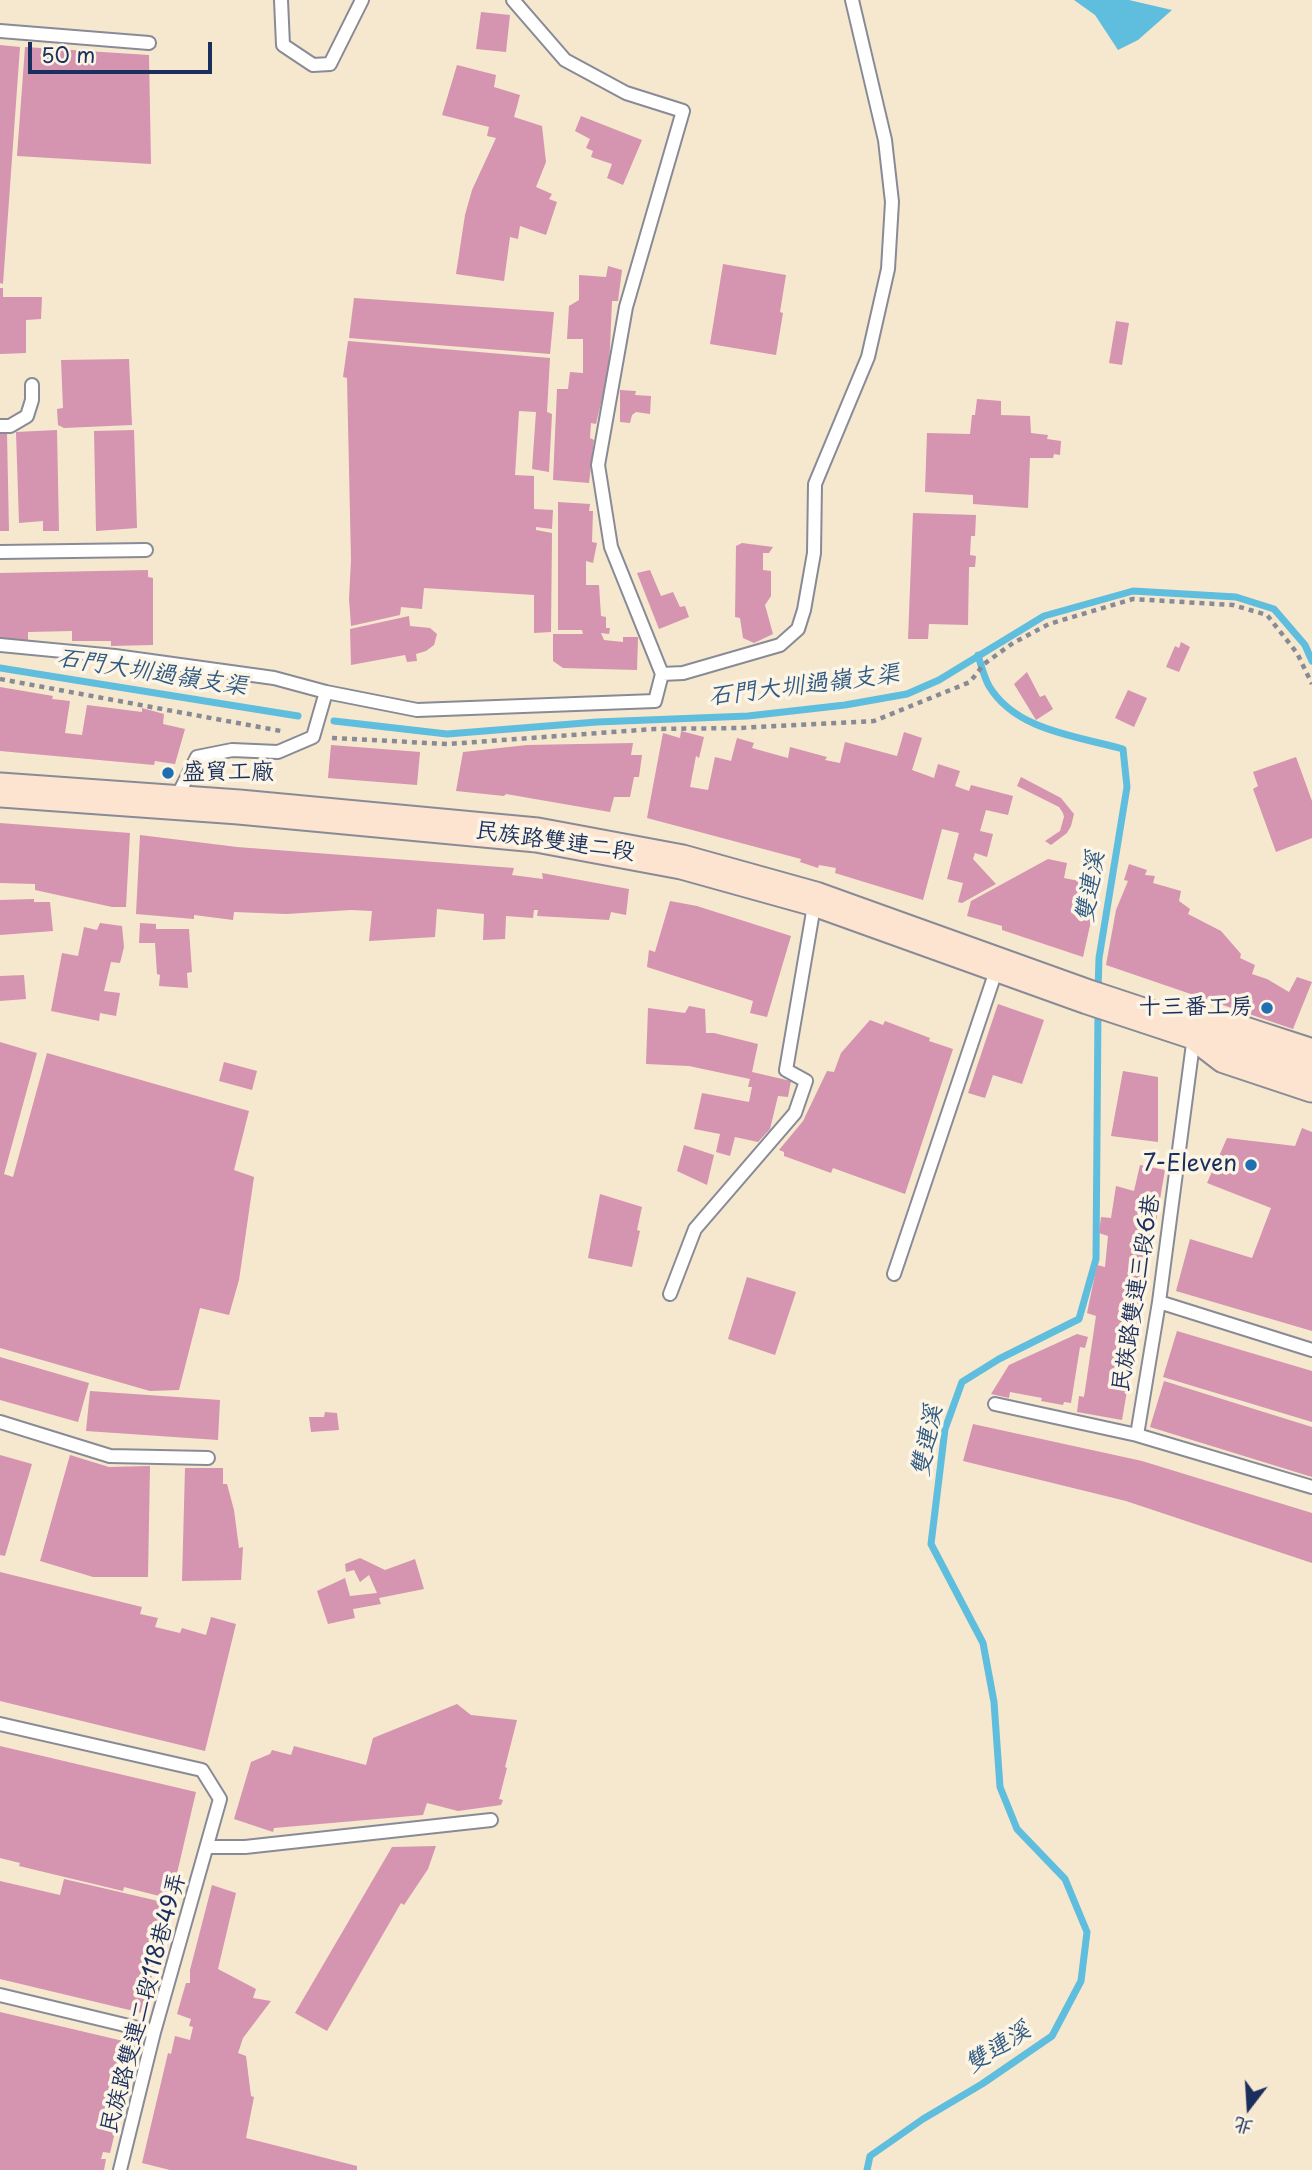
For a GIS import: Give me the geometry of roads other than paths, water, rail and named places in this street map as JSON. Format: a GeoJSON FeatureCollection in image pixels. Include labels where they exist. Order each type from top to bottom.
{"type":"FeatureCollection","features":[{"type":"Feature","properties":{"kind":"main road","name":"民族路雙連二段"},"geometry":{"type":"LineString","coordinates":[[0,790],[174,802],[537,835],[682,862],[815,899],[1194,1032]]}},
{"type":"Feature","properties":{"kind":"main road"},"geometry":{"type":"LineString","coordinates":[[1194,1032],[1234,1031],[1312,1056]]}},
{"type":"Feature","properties":{"kind":"main road"},"geometry":{"type":"LineString","coordinates":[[1194,1032],[1225,1056],[1312,1085]]}},
{"type":"Feature","properties":{"kind":"lane"},"geometry":{"type":"LineString","coordinates":[[281,0],[283,45],[313,65],[330,64],[362,0]]}},
{"type":"Feature","properties":{"kind":"lane"},"geometry":{"type":"LineString","coordinates":[[0,645],[115,656],[274,678],[326,692],[417,709],[655,701],[662,674],[611,547],[598,465],[626,307],[682,111],[626,93],[565,60],[513,0]]}},
{"type":"Feature","properties":{"kind":"lane"},"geometry":{"type":"LineString","coordinates":[[662,674],[683,673],[780,645],[798,629],[804,610],[814,553],[815,484],[868,357],[888,269],[892,202],[885,140],[852,0]]}},
{"type":"Feature","properties":{"kind":"lane"},"geometry":{"type":"LineString","coordinates":[[0,31],[149,43]]}},
{"type":"Feature","properties":{"kind":"lane"},"geometry":{"type":"LineString","coordinates":[[0,426],[10,426],[27,416],[32,400],[32,385]]}},
{"type":"Feature","properties":{"kind":"lane"},"geometry":{"type":"LineString","coordinates":[[0,552],[146,550]]}},
{"type":"Feature","properties":{"kind":"lane"},"geometry":{"type":"LineString","coordinates":[[174,802],[197,757],[232,750],[278,752],[313,737],[326,692]]}},
{"type":"Feature","properties":{"kind":"lane"},"geometry":{"type":"LineString","coordinates":[[670,1294],[695,1229],[795,1113],[806,1081],[786,1070],[815,899]]}},
{"type":"Feature","properties":{"kind":"lane"},"geometry":{"type":"LineString","coordinates":[[894,1274],[998,965]]}},
{"type":"Feature","properties":{"kind":"lane","name":"民族路雙連三段6巷"},"geometry":{"type":"LineString","coordinates":[[1137,1435],[1159,1302],[1194,1032]]}},
{"type":"Feature","properties":{"kind":"lane"},"geometry":{"type":"LineString","coordinates":[[1159,1302],[1312,1350]]}},
{"type":"Feature","properties":{"kind":"lane"},"geometry":{"type":"LineString","coordinates":[[995,1404],[1137,1435],[1312,1487]]}},
{"type":"Feature","properties":{"kind":"lane"},"geometry":{"type":"LineString","coordinates":[[0,1422],[110,1456],[208,1458]]}},
{"type":"Feature","properties":{"kind":"lane","name":"民族路雙連二段118巷49弄"},"geometry":{"type":"LineString","coordinates":[[0,1724],[202,1770],[220,1800],[154,2032],[120,2170]]}},
{"type":"Feature","properties":{"kind":"lane","name":"民族路雙連二段118巷49弄"},"geometry":{"type":"LineString","coordinates":[[208,1847],[245,1847],[491,1820]]}},
{"type":"Feature","properties":{"kind":"lane"},"geometry":{"type":"LineString","coordinates":[[0,1995],[154,2032]]}},
{"type":"Feature","properties":{"kind":"water"},"geometry":{"type":"Polygon","coordinates":[[[1074,0],[1129,0],[1172,10],[1138,40],[1118,50],[1095,15],[1074,0]]]}},
{"type":"Feature","properties":{"kind":"waterway","name":"石門大圳過嶺支渠"},"geometry":{"type":"LineString","coordinates":[[334,721],[447,734],[597,722],[748,716],[845,705],[907,694],[939,680],[1044,616],[1133,591],[1236,597],[1274,609],[1305,645],[1312,661]]}},
{"type":"Feature","properties":{"kind":"waterway","name":"雙連溪"},"geometry":{"type":"LineString","coordinates":[[978,655],[989,686],[1015,713],[1049,730],[1123,749],[1127,787],[1099,958],[1098,991]]}},
{"type":"Feature","properties":{"kind":"waterway","name":"石門大圳過嶺支渠"},"geometry":{"type":"LineString","coordinates":[[0,668],[298,716]]}},
{"type":"Feature","properties":{"kind":"waterway","name":"雙連溪"},"geometry":{"type":"LineString","coordinates":[[867,2170],[870,2156],[1052,2036],[1081,1981],[1087,1932],[1065,1879],[1017,1829],[1000,1787],[994,1702],[983,1643],[931,1544],[945,1429],[962,1382],[999,1359],[1079,1319],[1096,1259],[1098,1010]]}},
{"type":"Feature","properties":{"kind":"place","name":"盛貿工廠"},"geometry":{"type":"Point","coordinates":[168,773]}},
{"type":"Feature","properties":{"kind":"place","name":"十三番工房"},"geometry":{"type":"Point","coordinates":[1267,1008]}},
{"type":"Feature","properties":{"kind":"place","name":"7-Eleven"},"geometry":{"type":"Point","coordinates":[1251,1165]}}]}
